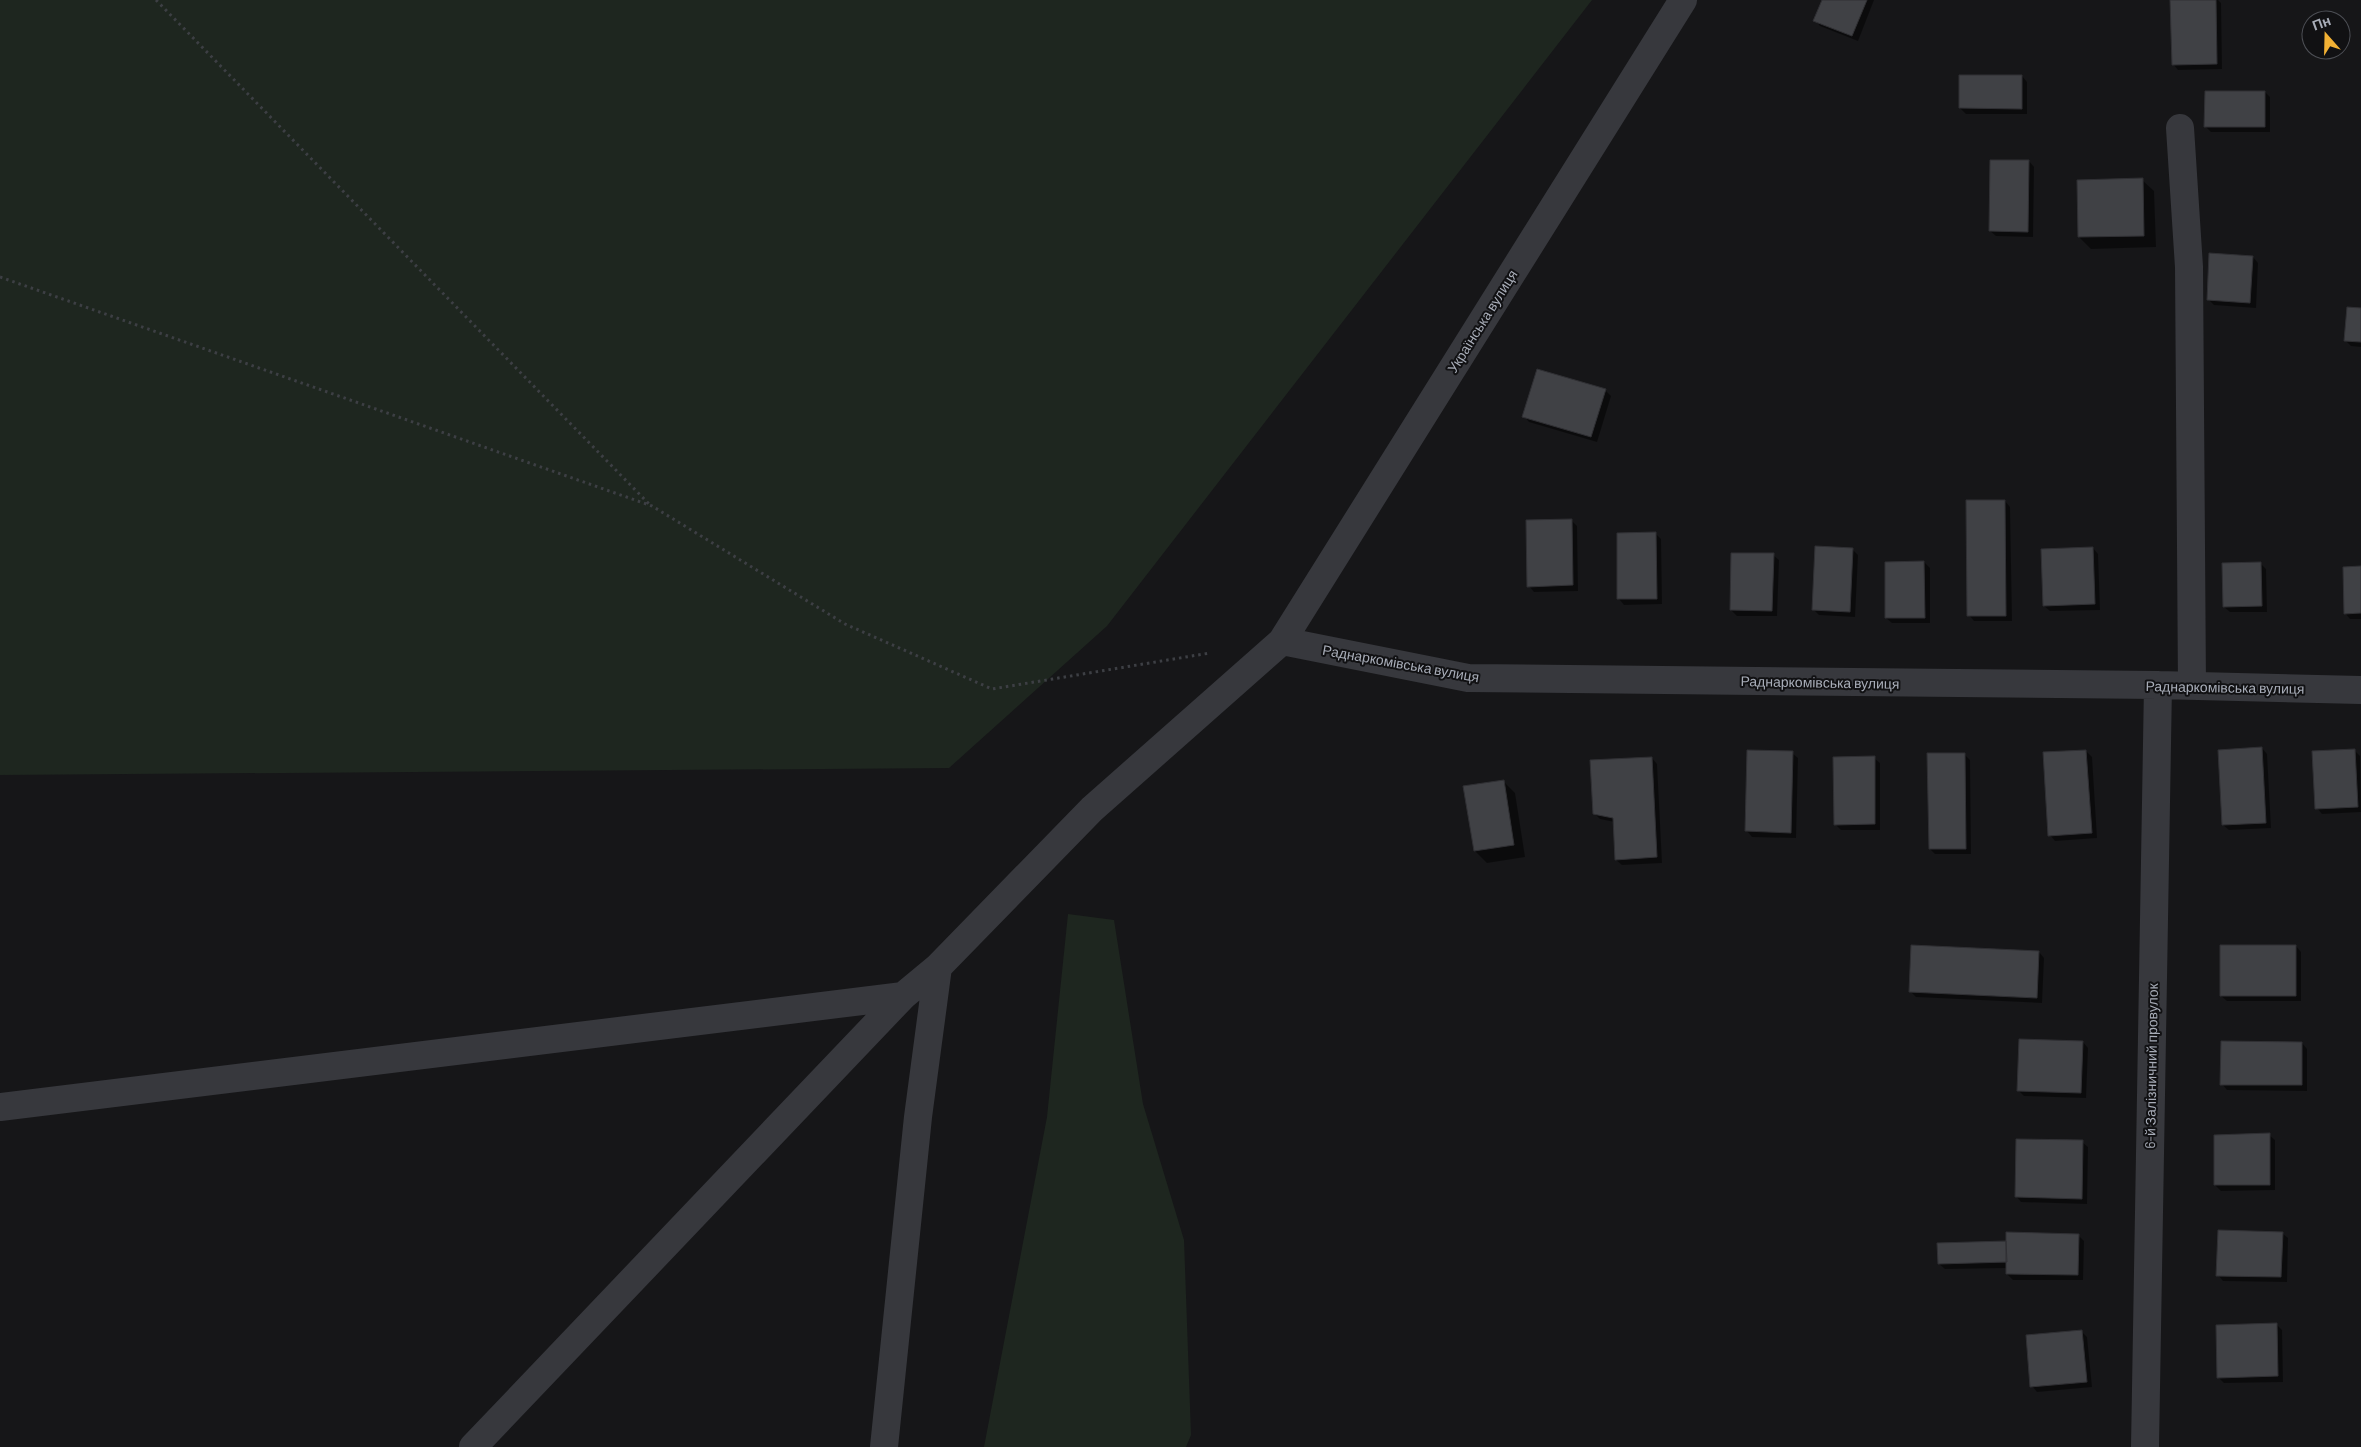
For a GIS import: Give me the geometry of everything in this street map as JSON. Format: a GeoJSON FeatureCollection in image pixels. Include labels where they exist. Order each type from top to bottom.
{"type":"FeatureCollection","features":[{"type":"Feature","properties":{"kind":"street","name":"Українська вулиця"},"geometry":{"type":"LineString","coordinates":[[473,1447],[903,996],[938,967],[1092,809],[1282,641],[1683,0]]}},
{"type":"Feature","properties":{"kind":"street"},"geometry":{"type":"LineString","coordinates":[[2180,128],[2189,267],[2192,686]]}},
{"type":"Feature","properties":{"kind":"street","name":"Раднаркомівська вулиця"},"geometry":{"type":"LineString","coordinates":[[1282,641],[1468,678],[2158,685],[2361,690]]}},
{"type":"Feature","properties":{"kind":"street","name":"6-й Залізничний провулок"},"geometry":{"type":"LineString","coordinates":[[2145,1447],[2158,685]]}},
{"type":"Feature","properties":{"kind":"street"},"geometry":{"type":"LineString","coordinates":[[884,1447],[918,1117],[938,967]]}},
{"type":"Feature","properties":{"kind":"street"},"geometry":{"type":"LineString","coordinates":[[0,1107],[903,996]]}},
{"type":"Feature","properties":{"kind":"path"},"geometry":{"type":"LineString","coordinates":[[156,0],[652,506]]}},
{"type":"Feature","properties":{"kind":"path"},"geometry":{"type":"LineString","coordinates":[[0,277],[652,506],[845,624],[992,689],[1214,652]]}},
{"type":"Feature","properties":{"kind":"shaded area"},"geometry":{"type":"Polygon","coordinates":[[[0,0],[1592,0],[1107,626],[949,768],[0,775],[0,0]]]}},
{"type":"Feature","properties":{"kind":"shaded area"},"geometry":{"type":"Polygon","coordinates":[[[1068,914],[1114,920],[1143,1104],[1184,1240],[1191,1435],[1186,1447],[984,1447],[1047,1117],[1068,914]]]}},
{"type":"Feature","properties":{"kind":"building"},"geometry":{"type":"Polygon","coordinates":[[[1822,0],[1867,0],[1852,36],[1813,21],[1822,0]]]}},
{"type":"Feature","properties":{"kind":"building"},"geometry":{"type":"Polygon","coordinates":[[[2170,0],[2216,0],[2217,64],[2172,65],[2170,0]]]}},
{"type":"Feature","properties":{"kind":"building"},"geometry":{"type":"Polygon","coordinates":[[[1959,75],[2022,75],[2022,109],[1959,108],[1959,75]]]}},
{"type":"Feature","properties":{"kind":"building"},"geometry":{"type":"Polygon","coordinates":[[[2205,91],[2265,91],[2265,127],[2204,127],[2205,91]]]}},
{"type":"Feature","properties":{"kind":"building"},"geometry":{"type":"Polygon","coordinates":[[[1990,160],[2029,160],[2028,232],[1989,231],[1990,160]]]}},
{"type":"Feature","properties":{"kind":"building"},"geometry":{"type":"Polygon","coordinates":[[[2143,178],[2144,236],[2078,237],[2077,180],[2143,178]]]}},
{"type":"Feature","properties":{"kind":"building"},"geometry":{"type":"Polygon","coordinates":[[[2209,253],[2253,256],[2250,303],[2207,300],[2209,253]]]}},
{"type":"Feature","properties":{"kind":"building"},"geometry":{"type":"Polygon","coordinates":[[[2347,307],[2361,308],[2361,342],[2344,341],[2347,307]]]}},
{"type":"Feature","properties":{"kind":"building"},"geometry":{"type":"Polygon","coordinates":[[[1537,369],[1606,389],[1591,437],[1522,417],[1537,369]]]}},
{"type":"Feature","properties":{"kind":"building"},"geometry":{"type":"Polygon","coordinates":[[[1966,500],[2005,500],[2006,616],[1967,616],[1966,500]]]}},
{"type":"Feature","properties":{"kind":"building"},"geometry":{"type":"Polygon","coordinates":[[[1572,519],[1573,585],[1527,587],[1526,520],[1572,519]]]}},
{"type":"Feature","properties":{"kind":"building"},"geometry":{"type":"Polygon","coordinates":[[[1656,532],[1657,599],[1617,599],[1617,533],[1656,532]]]}},
{"type":"Feature","properties":{"kind":"building"},"geometry":{"type":"Polygon","coordinates":[[[1815,546],[1853,548],[1850,612],[1812,610],[1815,546]]]}},
{"type":"Feature","properties":{"kind":"building"},"geometry":{"type":"Polygon","coordinates":[[[2093,547],[2095,604],[2043,606],[2041,549],[2093,547]]]}},
{"type":"Feature","properties":{"kind":"building"},"geometry":{"type":"Polygon","coordinates":[[[1731,553],[1774,553],[1772,611],[1730,610],[1731,553]]]}},
{"type":"Feature","properties":{"kind":"building"},"geometry":{"type":"Polygon","coordinates":[[[1924,561],[1925,618],[1885,618],[1885,562],[1924,561]]]}},
{"type":"Feature","properties":{"kind":"building"},"geometry":{"type":"Polygon","coordinates":[[[2261,562],[2262,606],[2223,607],[2222,563],[2261,562]]]}},
{"type":"Feature","properties":{"kind":"building"},"geometry":{"type":"Polygon","coordinates":[[[2361,566],[2361,613],[2344,614],[2343,567],[2361,566]]]}},
{"type":"Feature","properties":{"kind":"building"},"geometry":{"type":"Polygon","coordinates":[[[2262,747],[2266,823],[2222,825],[2218,750],[2262,747]]]}},
{"type":"Feature","properties":{"kind":"building"},"geometry":{"type":"Polygon","coordinates":[[[2355,749],[2358,807],[2315,809],[2312,751],[2355,749]]]}},
{"type":"Feature","properties":{"kind":"building"},"geometry":{"type":"Polygon","coordinates":[[[1747,750],[1793,751],[1791,833],[1745,831],[1747,750]]]}},
{"type":"Feature","properties":{"kind":"building"},"geometry":{"type":"Polygon","coordinates":[[[2086,750],[2092,833],[2048,836],[2043,752],[2086,750]]]}},
{"type":"Feature","properties":{"kind":"building"},"geometry":{"type":"Polygon","coordinates":[[[1927,753],[1965,753],[1966,849],[1929,849],[1927,753]]]}},
{"type":"Feature","properties":{"kind":"building"},"geometry":{"type":"Polygon","coordinates":[[[1875,756],[1875,824],[1834,825],[1833,757],[1875,756]]]}},
{"type":"Feature","properties":{"kind":"building"},"geometry":{"type":"Polygon","coordinates":[[[1652,757],[1657,857],[1615,860],[1613,818],[1593,814],[1590,760],[1652,757]]]}},
{"type":"Feature","properties":{"kind":"building"},"geometry":{"type":"Polygon","coordinates":[[[1504,780],[1514,845],[1474,851],[1463,786],[1504,780]]]}},
{"type":"Feature","properties":{"kind":"building"},"geometry":{"type":"Polygon","coordinates":[[[1911,945],[2039,951],[2037,998],[1909,992],[1911,945]]]}},
{"type":"Feature","properties":{"kind":"building"},"geometry":{"type":"Polygon","coordinates":[[[2220,945],[2296,945],[2296,996],[2220,996],[2220,945]]]}},
{"type":"Feature","properties":{"kind":"building"},"geometry":{"type":"Polygon","coordinates":[[[2019,1039],[2083,1041],[2081,1093],[2017,1091],[2019,1039]]]}},
{"type":"Feature","properties":{"kind":"building"},"geometry":{"type":"Polygon","coordinates":[[[2221,1041],[2302,1042],[2302,1085],[2220,1085],[2221,1041]]]}},
{"type":"Feature","properties":{"kind":"building"},"geometry":{"type":"Polygon","coordinates":[[[2270,1133],[2270,1185],[2214,1185],[2214,1135],[2270,1133]]]}},
{"type":"Feature","properties":{"kind":"building"},"geometry":{"type":"Polygon","coordinates":[[[2016,1139],[2083,1140],[2082,1199],[2015,1197],[2016,1139]]]}},
{"type":"Feature","properties":{"kind":"building"},"geometry":{"type":"Polygon","coordinates":[[[2218,1230],[2283,1232],[2281,1277],[2216,1276],[2218,1230]]]}},
{"type":"Feature","properties":{"kind":"building"},"geometry":{"type":"Polygon","coordinates":[[[2006,1232],[2079,1234],[2078,1275],[2006,1274],[2006,1232]]]}},
{"type":"Feature","properties":{"kind":"building"},"geometry":{"type":"Polygon","coordinates":[[[2006,1241],[2007,1262],[1938,1264],[1937,1243],[2006,1241]]]}},
{"type":"Feature","properties":{"kind":"building"},"geometry":{"type":"Polygon","coordinates":[[[2277,1323],[2278,1376],[2217,1378],[2216,1325],[2277,1323]]]}},
{"type":"Feature","properties":{"kind":"building"},"geometry":{"type":"Polygon","coordinates":[[[2082,1330],[2087,1382],[2030,1387],[2026,1335],[2082,1330]]]}}]}
